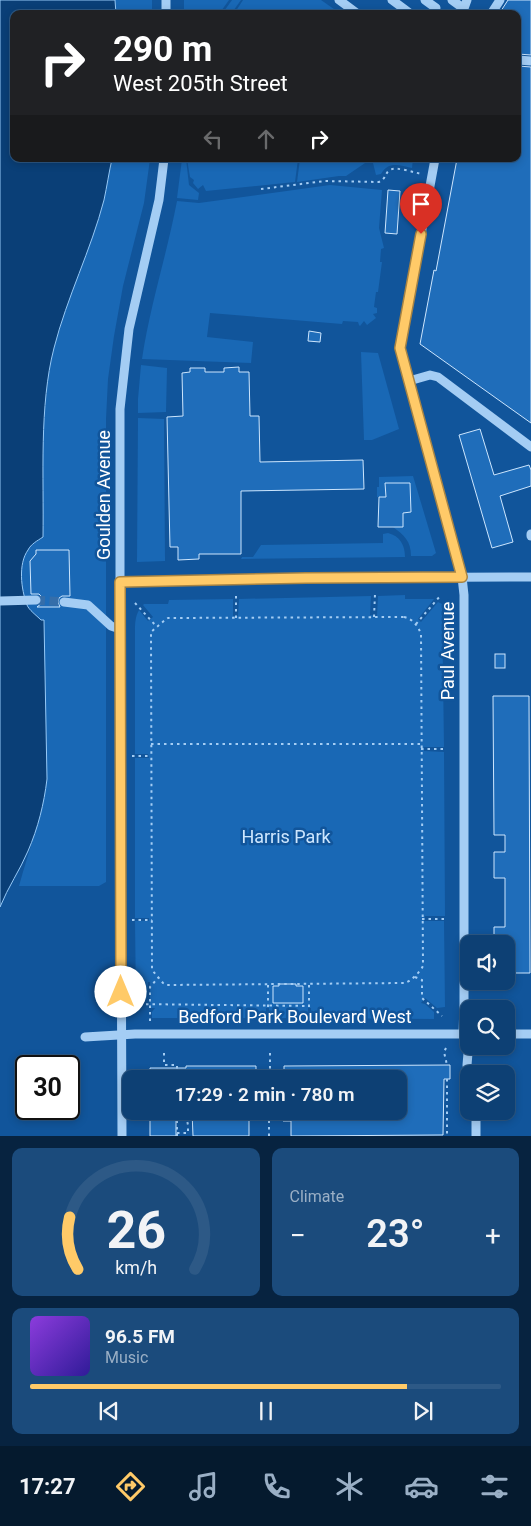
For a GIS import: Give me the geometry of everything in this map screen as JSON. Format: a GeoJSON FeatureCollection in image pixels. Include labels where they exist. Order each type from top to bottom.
{"type":"FeatureCollection","features":[{"type":"Feature","properties":{"kind":"street"},"geometry":{"type":"LineString","coordinates":[[339,0],[353,10]]}},
{"type":"Feature","properties":{"kind":"street"},"geometry":{"type":"LineString","coordinates":[[424,0],[436,8]]}},
{"type":"Feature","properties":{"kind":"street"},"geometry":{"type":"LineString","coordinates":[[452,0],[464,7]]}},
{"type":"Feature","properties":{"kind":"street"},"geometry":{"type":"LineString","coordinates":[[395,1],[405,10]]}},
{"type":"Feature","properties":{"kind":"street","name":"Goulden Avenue"},"geometry":{"type":"LineString","coordinates":[[122,1136],[120,433],[124,369],[129,329],[159,200],[164,162]]}},
{"type":"Feature","properties":{"kind":"street","name":"Paul Avenue"},"geometry":{"type":"LineString","coordinates":[[434,162],[400,348],[462,577],[464,603],[464,1000]]}},
{"type":"Feature","properties":{"kind":"street"},"geometry":{"type":"LineString","coordinates":[[409,381],[430,375],[438,377],[531,447]]}},
{"type":"Feature","properties":{"kind":"street"},"geometry":{"type":"LineString","coordinates":[[120,582],[297,578],[531,577]]}},
{"type":"Feature","properties":{"kind":"street"},"geometry":{"type":"LineString","coordinates":[[0,601],[32,600]]}},
{"type":"Feature","properties":{"kind":"street"},"geometry":{"type":"LineString","coordinates":[[64,602],[88,605],[111,626],[120,629]]}},
{"type":"Feature","properties":{"kind":"street","name":"Bedford Park Boulevard West"},"geometry":{"type":"LineString","coordinates":[[85,1037],[122,1035],[460,1034]]}},
{"type":"Feature","properties":{"kind":"street"},"geometry":{"type":"LineString","coordinates":[[515,1034],[531,1034]]}},
{"type":"Feature","properties":{"kind":"street"},"geometry":{"type":"LineString","coordinates":[[476,1120],[476,1136]]}},
{"type":"Feature","properties":{"kind":"path"},"geometry":{"type":"LineString","coordinates":[[261,189],[325,181],[379,182],[392,169],[432,177]]}},
{"type":"Feature","properties":{"kind":"path"},"geometry":{"type":"LineString","coordinates":[[374,617],[375,594]]}},
{"type":"Feature","properties":{"kind":"path"},"geometry":{"type":"LineString","coordinates":[[416,624],[440,595]]}},
{"type":"Feature","properties":{"kind":"path"},"geometry":{"type":"LineString","coordinates":[[236,596],[236,618]]}},
{"type":"Feature","properties":{"kind":"path"},"geometry":{"type":"LineString","coordinates":[[136,603],[157,627]]}},
{"type":"Feature","properties":{"kind":"path"},"geometry":{"type":"LineString","coordinates":[[374,617],[404,617],[416,624],[421,634],[423,966],[405,984],[162,983],[152,970],[151,632],[168,618],[374,617]]}},
{"type":"Feature","properties":{"kind":"path"},"geometry":{"type":"LineString","coordinates":[[151,744],[422,744]]}},
{"type":"Feature","properties":{"kind":"path"},"geometry":{"type":"LineString","coordinates":[[422,749],[446,750]]}},
{"type":"Feature","properties":{"kind":"path"},"geometry":{"type":"LineString","coordinates":[[132,756],[151,756]]}},
{"type":"Feature","properties":{"kind":"path"},"geometry":{"type":"LineString","coordinates":[[422,918],[447,918]]}},
{"type":"Feature","properties":{"kind":"path"},"geometry":{"type":"LineString","coordinates":[[132,920],[152,920]]}},
{"type":"Feature","properties":{"kind":"path"},"geometry":{"type":"LineString","coordinates":[[414,976],[422,980],[422,998],[442,1016]]}},
{"type":"Feature","properties":{"kind":"path"},"geometry":{"type":"LineString","coordinates":[[150,1020],[150,987],[158,978]]}},
{"type":"Feature","properties":{"kind":"path"},"geometry":{"type":"LineString","coordinates":[[309,983],[309,1020]]}},
{"type":"Feature","properties":{"kind":"path"},"geometry":{"type":"LineString","coordinates":[[268,984],[268,1020]]}},
{"type":"Feature","properties":{"kind":"path"},"geometry":{"type":"LineString","coordinates":[[133,1004],[309,1006]]}},
{"type":"Feature","properties":{"kind":"path"},"geometry":{"type":"LineString","coordinates":[[446,1048],[444,1052],[447,1065]]}},
{"type":"Feature","properties":{"kind":"path"},"geometry":{"type":"LineString","coordinates":[[164,1053],[164,1064],[177,1065],[177,1070]]}},
{"type":"Feature","properties":{"kind":"path"},"geometry":{"type":"LineString","coordinates":[[270,1053],[270,1070]]}},
{"type":"Feature","properties":{"kind":"path"},"geometry":{"type":"LineString","coordinates":[[447,1079],[447,1136]]}},
{"type":"Feature","properties":{"kind":"path"},"geometry":{"type":"LineString","coordinates":[[177,1120],[177,1134],[188,1133],[187,1120]]}},
{"type":"Feature","properties":{"kind":"path"},"geometry":{"type":"LineString","coordinates":[[269,1120],[269,1136]]}},
{"type":"Feature","properties":{"kind":"green space"},"geometry":{"type":"Polygon","coordinates":[[[115,0],[152,0],[152,10],[116,10],[115,0]]]}},
{"type":"Feature","properties":{"kind":"green space"},"geometry":{"type":"Polygon","coordinates":[[[184,0],[229,0],[222,10],[184,10],[184,0]]]}},
{"type":"Feature","properties":{"kind":"green space"},"geometry":{"type":"Polygon","coordinates":[[[232,0],[241,0],[234,10],[225,10],[232,0]]]}},
{"type":"Feature","properties":{"kind":"green space"},"geometry":{"type":"Polygon","coordinates":[[[243,0],[321,0],[335,10],[237,10],[243,0]]]}},
{"type":"Feature","properties":{"kind":"green space"},"geometry":{"type":"Polygon","coordinates":[[[111,162],[150,162],[144,203],[123,286],[108,379],[106,419],[106,882],[99,886],[19,886],[39,820],[47,779],[43,620],[33,613],[27,605],[23,593],[22,571],[24,557],[34,542],[48,377],[54,348],[72,289],[104,200],[111,162]]]}},
{"type":"Feature","properties":{"kind":"green space"},"geometry":{"type":"Polygon","coordinates":[[[182,162],[186,162],[189,185],[199,193],[198,200],[177,198],[182,162]]]}},
{"type":"Feature","properties":{"kind":"green space"},"geometry":{"type":"Polygon","coordinates":[[[188,162],[298,162],[295,182],[206,191],[203,185],[198,189],[193,183],[194,180],[190,177],[188,162]]]}},
{"type":"Feature","properties":{"kind":"green space"},"geometry":{"type":"Polygon","coordinates":[[[300,162],[367,162],[346,176],[297,182],[300,162]]]}},
{"type":"Feature","properties":{"kind":"green space"},"geometry":{"type":"Polygon","coordinates":[[[373,162],[413,162],[412,168],[394,165],[387,167],[381,174],[376,175],[373,162]]]}},
{"type":"Feature","properties":{"kind":"green space"},"geometry":{"type":"Polygon","coordinates":[[[330,185],[382,190],[379,228],[384,248],[381,249],[380,262],[382,262],[374,307],[377,308],[377,313],[373,314],[376,318],[367,325],[364,321],[360,326],[358,322],[343,321],[342,324],[210,313],[207,337],[253,342],[251,363],[142,359],[149,319],[177,201],[199,203],[330,185]]]}},
{"type":"Feature","properties":{"kind":"green space"},"geometry":{"type":"Polygon","coordinates":[[[361,352],[378,353],[399,429],[372,440],[364,440],[361,352]]]}},
{"type":"Feature","properties":{"kind":"green space"},"geometry":{"type":"Polygon","coordinates":[[[141,365],[167,368],[166,412],[138,413],[141,365]]]}},
{"type":"Feature","properties":{"kind":"green space"},"geometry":{"type":"Polygon","coordinates":[[[138,418],[164,419],[165,561],[137,562],[138,418]]]}},
{"type":"Feature","properties":{"kind":"green space"},"geometry":{"type":"Polygon","coordinates":[[[413,476],[436,553],[432,556],[411,556],[410,546],[406,539],[393,527],[403,527],[403,513],[411,512],[410,483],[385,483],[386,497],[377,497],[379,477],[413,476]]]}},
{"type":"Feature","properties":{"kind":"green space"},"geometry":{"type":"Polygon","coordinates":[[[388,533],[396,536],[401,542],[405,557],[241,559],[242,557],[253,557],[261,545],[383,543],[383,534],[388,533]]]}},
{"type":"Feature","properties":{"kind":"green space","name":"Harris Park"},"geometry":{"type":"Polygon","coordinates":[[[405,595],[405,599],[434,599],[418,619],[421,622],[438,602],[442,604],[444,747],[424,747],[424,751],[444,752],[445,916],[425,916],[424,921],[444,921],[445,1007],[437,1008],[425,998],[421,1003],[434,1012],[434,1019],[311,1018],[311,1008],[308,1008],[308,1018],[269,1018],[269,1008],[266,1008],[266,1018],[152,1018],[152,1012],[155,1008],[150,1008],[150,982],[148,982],[147,998],[145,1001],[136,1001],[135,921],[149,921],[149,918],[135,918],[135,758],[149,758],[148,754],[135,754],[135,626],[139,610],[148,621],[153,617],[144,604],[168,604],[169,600],[233,599],[233,616],[238,616],[239,599],[371,596],[370,615],[377,616],[378,596],[405,595]]]}},
{"type":"Feature","properties":{"kind":"shaded area"},"geometry":{"type":"Polygon","coordinates":[[[0,0],[115,0],[116,10],[10,10],[10,162],[111,162],[99,219],[65,310],[49,370],[43,442],[43,537],[31,546],[25,556],[22,569],[23,592],[28,607],[41,620],[44,620],[47,779],[40,816],[32,842],[0,907],[0,0]]]}},
{"type":"Feature","properties":{"kind":"building"},"geometry":{"type":"Polygon","coordinates":[[[508,0],[531,0],[531,55],[521,54],[521,10],[502,10],[508,0]]]}},
{"type":"Feature","properties":{"kind":"building"},"geometry":{"type":"Polygon","coordinates":[[[521,66],[531,67],[531,423],[420,344],[434,270],[436,271],[456,162],[521,162],[521,66]]]}},
{"type":"Feature","properties":{"kind":"building"},"geometry":{"type":"Polygon","coordinates":[[[388,190],[400,191],[397,234],[385,233],[388,190]]]}},
{"type":"Feature","properties":{"kind":"building"},"geometry":{"type":"Polygon","coordinates":[[[309,331],[321,333],[320,342],[308,341],[309,331]]]}},
{"type":"Feature","properties":{"kind":"building"},"geometry":{"type":"Polygon","coordinates":[[[239,367],[239,372],[249,372],[250,416],[259,416],[260,462],[363,460],[364,489],[241,491],[241,554],[199,554],[199,559],[178,560],[178,547],[170,547],[167,417],[183,416],[182,373],[190,372],[190,368],[205,368],[205,372],[224,372],[224,368],[239,367]]]}},
{"type":"Feature","properties":{"kind":"building"},"geometry":{"type":"Polygon","coordinates":[[[480,429],[494,475],[529,465],[531,470],[531,486],[500,496],[513,542],[492,548],[459,435],[480,429]]]}},
{"type":"Feature","properties":{"kind":"building"},"geometry":{"type":"Polygon","coordinates":[[[385,483],[410,483],[411,512],[403,513],[403,527],[378,527],[379,497],[386,497],[385,483]]]}},
{"type":"Feature","properties":{"kind":"building"},"geometry":{"type":"Polygon","coordinates":[[[36,550],[69,550],[70,596],[59,598],[60,607],[37,607],[42,603],[42,597],[39,594],[31,594],[30,561],[36,554],[36,550]]]}},
{"type":"Feature","properties":{"kind":"building"},"geometry":{"type":"Polygon","coordinates":[[[495,654],[505,654],[505,668],[495,668],[495,654]]]}},
{"type":"Feature","properties":{"kind":"building"},"geometry":{"type":"Polygon","coordinates":[[[493,696],[529,696],[530,973],[515,973],[515,935],[494,935],[494,927],[505,927],[505,878],[494,878],[494,852],[505,852],[505,835],[494,835],[493,696]]]}},
{"type":"Feature","properties":{"kind":"building"},"geometry":{"type":"Polygon","coordinates":[[[279,984],[303,986],[303,1003],[273,1003],[273,986],[279,986],[279,984]]]}},
{"type":"Feature","properties":{"kind":"building"},"geometry":{"type":"Polygon","coordinates":[[[450,1065],[450,1079],[444,1079],[443,1135],[291,1136],[291,1121],[283,1120],[407,1120],[407,1070],[284,1070],[284,1066],[450,1065]]]}},
{"type":"Feature","properties":{"kind":"building"},"geometry":{"type":"Polygon","coordinates":[[[186,1066],[256,1066],[256,1070],[150,1070],[150,1068],[186,1068],[186,1066]]]}},
{"type":"Feature","properties":{"kind":"building"},"geometry":{"type":"Polygon","coordinates":[[[150,1120],[176,1120],[176,1136],[150,1136],[150,1120]]]}},
{"type":"Feature","properties":{"kind":"building"},"geometry":{"type":"Polygon","coordinates":[[[192,1120],[249,1120],[249,1136],[193,1136],[192,1120]]]}},
{"type":"Feature","properties":{"kind":"tunnel"},"geometry":{"type":"LineString","coordinates":[[36,600],[64,602]]}},
{"type":"Feature","properties":{"kind":"route"},"geometry":{"type":"LineString","coordinates":[[121,992],[120,582],[462,577],[400,348],[421,234]]}}]}
